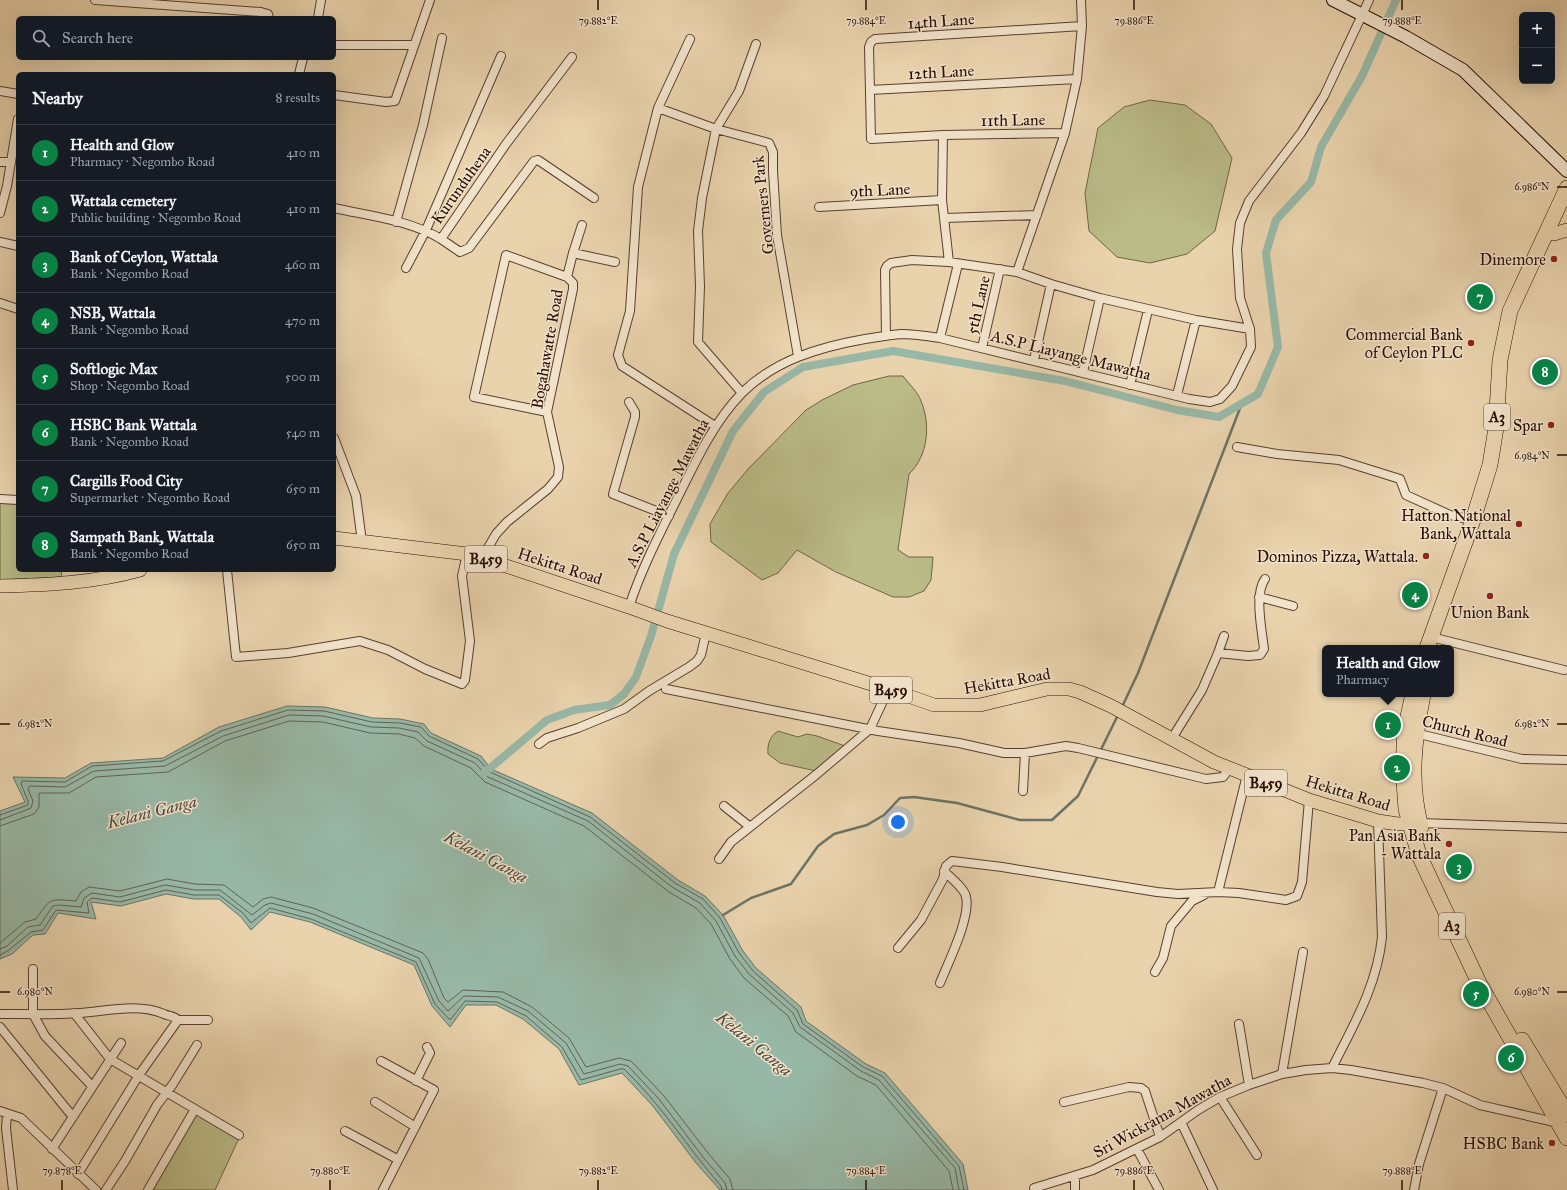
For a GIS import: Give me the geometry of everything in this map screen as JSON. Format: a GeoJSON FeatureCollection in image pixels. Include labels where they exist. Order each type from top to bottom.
{"type":"FeatureCollection","features":[{"type":"Feature","properties":{"kind":"highway","name":"A3"},"geometry":{"type":"LineString","coordinates":[[1434,643],[1490,465],[1496,428],[1500,360],[1510,311],[1556,232],[1567,188]]}},
{"type":"Feature","properties":{"kind":"highway","name":"A3"},"geometry":{"type":"LineString","coordinates":[[1434,643],[1495,481],[1504,438],[1515,326],[1522,305],[1567,208]]}},
{"type":"Feature","properties":{"kind":"highway","name":"A3"},"geometry":{"type":"LineString","coordinates":[[1413,697],[1410,732],[1413,768],[1414,824],[1434,870],[1488,978],[1564,1119],[1567,1138]]}},
{"type":"Feature","properties":{"kind":"highway","name":"A3"},"geometry":{"type":"LineString","coordinates":[[1410,732],[1422,697]]}},
{"type":"Feature","properties":{"kind":"main road","name":"Hekitta Road"},"geometry":{"type":"LineString","coordinates":[[336,538],[467,554],[482,558],[631,607],[667,622],[934,705],[980,705],[1038,691],[1063,689],[1080,692],[1132,717],[1171,740],[1230,768],[1309,800],[1378,821],[1414,824]]}},
{"type":"Feature","properties":{"kind":"main road"},"geometry":{"type":"LineString","coordinates":[[0,586],[54,584],[117,576],[132,572]]}},
{"type":"Feature","properties":{"kind":"street"},"geometry":{"type":"LineString","coordinates":[[95,0],[261,12],[268,14],[268,16]]}},
{"type":"Feature","properties":{"kind":"street"},"geometry":{"type":"LineString","coordinates":[[318,16],[322,0]]}},
{"type":"Feature","properties":{"kind":"street"},"geometry":{"type":"LineString","coordinates":[[336,95],[395,102],[430,0]]}},
{"type":"Feature","properties":{"kind":"street"},"geometry":{"type":"LineString","coordinates":[[1065,133],[1077,78],[1082,26],[1081,0]]}},
{"type":"Feature","properties":{"kind":"street"},"geometry":{"type":"LineString","coordinates":[[1333,0],[1406,37],[1464,70],[1567,171]]}},
{"type":"Feature","properties":{"kind":"street","name":"A.S.P Liayange Mawatha"},"geometry":{"type":"LineString","coordinates":[[631,607],[637,584],[668,516],[701,450],[715,426],[742,393],[762,376],[798,356],[840,343],[886,336],[912,334],[940,338],[1083,372],[1130,385],[1210,402],[1220,399],[1232,386],[1251,347],[1250,329],[1240,298],[1237,248],[1240,223],[1249,201],[1301,133],[1324,96],[1365,17],[1369,0]]}},
{"type":"Feature","properties":{"kind":"street","name":"14th Lane"},"geometry":{"type":"LineString","coordinates":[[870,90],[869,47],[871,42],[875,39],[1082,26]]}},
{"type":"Feature","properties":{"kind":"street"},"geometry":{"type":"LineString","coordinates":[[396,222],[423,125],[442,38]]}},
{"type":"Feature","properties":{"kind":"street"},"geometry":{"type":"LineString","coordinates":[[690,39],[658,108],[638,187],[630,311],[618,355],[622,366],[715,426]]}},
{"type":"Feature","properties":{"kind":"street"},"geometry":{"type":"LineString","coordinates":[[336,44],[414,45]]}},
{"type":"Feature","properties":{"kind":"street"},"geometry":{"type":"LineString","coordinates":[[742,393],[698,342],[700,286],[698,230],[702,198],[716,129],[739,91],[756,44]]}},
{"type":"Feature","properties":{"kind":"street"},"geometry":{"type":"LineString","coordinates":[[406,268],[426,230],[501,56]]}},
{"type":"Feature","properties":{"kind":"street","name":"Kurunduhena"},"geometry":{"type":"LineString","coordinates":[[336,208],[426,230],[441,239],[506,144],[572,57]]}},
{"type":"Feature","properties":{"kind":"street"},"geometry":{"type":"LineString","coordinates":[[300,72],[302,60]]}},
{"type":"Feature","properties":{"kind":"street","name":"12th Lane"},"geometry":{"type":"LineString","coordinates":[[870,90],[1077,78]]}},
{"type":"Feature","properties":{"kind":"street"},"geometry":{"type":"LineString","coordinates":[[870,90],[871,139],[943,135],[942,200],[949,262]]}},
{"type":"Feature","properties":{"kind":"street"},"geometry":{"type":"LineString","coordinates":[[0,91],[16,94]]}},
{"type":"Feature","properties":{"kind":"street","name":"Governers Park"},"geometry":{"type":"LineString","coordinates":[[658,108],[716,129],[769,143],[773,152],[772,171],[777,235],[798,356]]}},
{"type":"Feature","properties":{"kind":"street"},"geometry":{"type":"LineString","coordinates":[[0,213],[7,186],[16,130]]}},
{"type":"Feature","properties":{"kind":"street","name":"11th Lane"},"geometry":{"type":"LineString","coordinates":[[943,135],[1065,133],[1017,272]]}},
{"type":"Feature","properties":{"kind":"street"},"geometry":{"type":"LineString","coordinates":[[441,239],[460,252],[469,248],[534,161],[538,160],[594,198]]}},
{"type":"Feature","properties":{"kind":"street"},"geometry":{"type":"LineString","coordinates":[[0,162],[10,162]]}},
{"type":"Feature","properties":{"kind":"street","name":"9th Lane"},"geometry":{"type":"LineString","coordinates":[[819,207],[942,200]]}},
{"type":"Feature","properties":{"kind":"street"},"geometry":{"type":"LineString","coordinates":[[945,218],[1037,215]]}},
{"type":"Feature","properties":{"kind":"street"},"geometry":{"type":"LineString","coordinates":[[567,277],[582,225]]}},
{"type":"Feature","properties":{"kind":"street"},"geometry":{"type":"LineString","coordinates":[[0,242],[16,246]]}},
{"type":"Feature","properties":{"kind":"street"},"geometry":{"type":"LineString","coordinates":[[574,253],[615,262]]}},
{"type":"Feature","properties":{"kind":"street","name":"Bogahawatte Road"},"geometry":{"type":"LineString","coordinates":[[482,558],[496,534],[507,522],[548,489],[558,477],[559,466],[547,412],[573,289],[572,283],[567,277],[506,256],[474,397],[547,412]]}},
{"type":"Feature","properties":{"kind":"street"},"geometry":{"type":"LineString","coordinates":[[886,336],[884,276],[887,266],[891,263],[912,260],[949,262],[1017,272],[1051,284],[1148,310],[1250,329]]}},
{"type":"Feature","properties":{"kind":"street"},"geometry":{"type":"LineString","coordinates":[[940,338],[958,264]]}},
{"type":"Feature","properties":{"kind":"street","name":"5th Lane"},"geometry":{"type":"LineString","coordinates":[[982,348],[1000,269]]}},
{"type":"Feature","properties":{"kind":"street"},"geometry":{"type":"LineString","coordinates":[[1034,360],[1051,284]]}},
{"type":"Feature","properties":{"kind":"street"},"geometry":{"type":"LineString","coordinates":[[1083,372],[1100,298]]}},
{"type":"Feature","properties":{"kind":"street"},"geometry":{"type":"LineString","coordinates":[[0,303],[16,308]]}},
{"type":"Feature","properties":{"kind":"street"},"geometry":{"type":"LineString","coordinates":[[1130,385],[1148,310]]}},
{"type":"Feature","properties":{"kind":"street"},"geometry":{"type":"LineString","coordinates":[[1177,395],[1196,320]]}},
{"type":"Feature","properties":{"kind":"street"},"geometry":{"type":"LineString","coordinates":[[629,402],[635,412],[635,417],[613,494],[668,516]]}},
{"type":"Feature","properties":{"kind":"street"},"geometry":{"type":"LineString","coordinates":[[336,443],[356,496],[362,542]]}},
{"type":"Feature","properties":{"kind":"street"},"geometry":{"type":"LineString","coordinates":[[1237,447],[1277,454],[1339,460],[1400,479],[1406,495],[1450,515],[1473,520]]}},
{"type":"Feature","properties":{"kind":"street"},"geometry":{"type":"LineString","coordinates":[[0,499],[16,500]]}},
{"type":"Feature","properties":{"kind":"street"},"geometry":{"type":"LineString","coordinates":[[227,572],[236,657],[288,653],[360,641],[388,650],[425,669],[462,684],[465,680],[470,640],[462,576],[462,568],[467,554]]}},
{"type":"Feature","properties":{"kind":"street"},"geometry":{"type":"LineString","coordinates":[[1218,653],[1248,656],[1260,655],[1264,649],[1259,597],[1260,585],[1265,579]]}},
{"type":"Feature","properties":{"kind":"street"},"geometry":{"type":"LineString","coordinates":[[1259,597],[1293,606]]}},
{"type":"Feature","properties":{"kind":"street"},"geometry":{"type":"LineString","coordinates":[[539,744],[547,738],[578,728],[624,709],[649,691],[697,662],[701,655],[706,633]]}},
{"type":"Feature","properties":{"kind":"street"},"geometry":{"type":"LineString","coordinates":[[1171,740],[1202,690],[1224,636]]}},
{"type":"Feature","properties":{"kind":"street"},"geometry":{"type":"LineString","coordinates":[[1454,647],[1564,670]]}},
{"type":"Feature","properties":{"kind":"street"},"geometry":{"type":"LineString","coordinates":[[666,689],[878,731],[1004,753],[1025,753],[1066,746],[1206,779],[1223,777],[1230,768]]}},
{"type":"Feature","properties":{"kind":"street"},"geometry":{"type":"LineString","coordinates":[[718,859],[731,842],[748,826],[817,774],[870,729],[888,690]]}},
{"type":"Feature","properties":{"kind":"street","name":"Church Road"},"geometry":{"type":"LineString","coordinates":[[1410,732],[1522,759],[1567,760]]}},
{"type":"Feature","properties":{"kind":"street"},"geometry":{"type":"LineString","coordinates":[[1023,791],[1025,753]]}},
{"type":"Feature","properties":{"kind":"street"},"geometry":{"type":"LineString","coordinates":[[1218,892],[1247,775]]}},
{"type":"Feature","properties":{"kind":"street"},"geometry":{"type":"LineString","coordinates":[[898,948],[920,920],[942,879],[946,866],[952,861],[974,863],[1157,892],[1218,892],[1286,900],[1297,896],[1302,882],[1309,800]]}},
{"type":"Feature","properties":{"kind":"street"},"geometry":{"type":"LineString","coordinates":[[724,806],[748,826]]}},
{"type":"Feature","properties":{"kind":"street"},"geometry":{"type":"LineString","coordinates":[[1332,1068],[1368,996],[1380,957],[1382,938],[1378,821]]}},
{"type":"Feature","properties":{"kind":"street"},"geometry":{"type":"LineString","coordinates":[[1414,824],[1567,828]]}},
{"type":"Feature","properties":{"kind":"street"},"geometry":{"type":"LineString","coordinates":[[940,983],[962,928],[966,910],[966,897],[964,892],[944,871]]}},
{"type":"Feature","properties":{"kind":"street"},"geometry":{"type":"LineString","coordinates":[[1155,972],[1163,958],[1171,926],[1192,901],[1207,893]]}},
{"type":"Feature","properties":{"kind":"street"},"geometry":{"type":"LineString","coordinates":[[1282,1074],[1303,952]]}},
{"type":"Feature","properties":{"kind":"street"},"geometry":{"type":"LineString","coordinates":[[33,969],[33,1014],[45,1036],[92,1086]]}},
{"type":"Feature","properties":{"kind":"street"},"geometry":{"type":"LineString","coordinates":[[0,1014],[74,1013],[132,1009],[157,1010],[166,1015],[173,1016],[178,1020],[208,1020]]}},
{"type":"Feature","properties":{"kind":"street"},"geometry":{"type":"LineString","coordinates":[[74,1013],[110,1059],[239,1135]]}},
{"type":"Feature","properties":{"kind":"street"},"geometry":{"type":"LineString","coordinates":[[78,1174],[139,1075],[178,1020]]}},
{"type":"Feature","properties":{"kind":"street"},"geometry":{"type":"LineString","coordinates":[[1239,1024],[1249,1085]]}},
{"type":"Feature","properties":{"kind":"street"},"geometry":{"type":"LineString","coordinates":[[0,1028],[73,1117]]}},
{"type":"Feature","properties":{"kind":"street"},"geometry":{"type":"LineString","coordinates":[[52,1149],[121,1042]]}},
{"type":"Feature","properties":{"kind":"street"},"geometry":{"type":"LineString","coordinates":[[106,1190],[197,1044]]}},
{"type":"Feature","properties":{"kind":"street"},"geometry":{"type":"LineString","coordinates":[[416,1081],[430,1053],[428,1047]]}},
{"type":"Feature","properties":{"kind":"street"},"geometry":{"type":"LineString","coordinates":[[381,1061],[434,1090],[397,1159],[383,1190]]}},
{"type":"Feature","properties":{"kind":"street","name":"Sri Wickrama Mawatha"},"geometry":{"type":"LineString","coordinates":[[1034,1188],[1093,1170],[1160,1137],[1220,1097],[1282,1074],[1332,1068],[1358,1071],[1443,1088],[1480,1105],[1564,1119]]}},
{"type":"Feature","properties":{"kind":"street"},"geometry":{"type":"LineString","coordinates":[[1064,1102],[1129,1087],[1141,1088],[1145,1092],[1160,1137]]}},
{"type":"Feature","properties":{"kind":"street"},"geometry":{"type":"LineString","coordinates":[[1414,1190],[1419,1164],[1443,1088]]}},
{"type":"Feature","properties":{"kind":"street"},"geometry":{"type":"LineString","coordinates":[[1220,1097],[1257,1155]]}},
{"type":"Feature","properties":{"kind":"street"},"geometry":{"type":"LineString","coordinates":[[376,1102],[414,1126]]}},
{"type":"Feature","properties":{"kind":"street"},"geometry":{"type":"LineString","coordinates":[[148,1190],[195,1109]]}},
{"type":"Feature","properties":{"kind":"street"},"geometry":{"type":"LineString","coordinates":[[12,1190],[4,1113],[21,1118],[96,1190]]}},
{"type":"Feature","properties":{"kind":"street"},"geometry":{"type":"LineString","coordinates":[[1181,1122],[1214,1190]]}},
{"type":"Feature","properties":{"kind":"street"},"geometry":{"type":"LineString","coordinates":[[345,1132],[397,1159]]}},
{"type":"Feature","properties":{"kind":"street"},"geometry":{"type":"LineString","coordinates":[[1137,1149],[1159,1190]]}},
{"type":"Feature","properties":{"kind":"street"},"geometry":{"type":"LineString","coordinates":[[1075,1176],[1075,1190]]}},
{"type":"Feature","properties":{"kind":"green space"},"geometry":{"type":"Polygon","coordinates":[[[1150,100],[1185,105],[1211,124],[1232,158],[1215,231],[1187,254],[1150,263],[1117,257],[1089,231],[1085,193],[1098,128],[1124,107],[1150,100]]]}},
{"type":"Feature","properties":{"kind":"green space"},"geometry":{"type":"Polygon","coordinates":[[[889,376],[903,376],[916,391],[920,398],[926,420],[927,430],[924,449],[915,467],[909,474],[898,550],[909,557],[933,557],[931,580],[924,591],[909,597],[893,597],[836,572],[797,550],[778,573],[762,580],[711,542],[710,524],[728,493],[749,468],[806,410],[822,400],[853,385],[889,376]]]}},
{"type":"Feature","properties":{"kind":"green space"},"geometry":{"type":"Polygon","coordinates":[[[0,503],[16,503],[16,572],[61,572],[62,577],[0,580],[0,503]]]}},
{"type":"Feature","properties":{"kind":"green space"},"geometry":{"type":"Polygon","coordinates":[[[778,731],[798,737],[807,734],[817,736],[845,746],[816,771],[780,763],[768,754],[770,741],[773,735],[778,731]]]}},
{"type":"Feature","properties":{"kind":"green space"},"geometry":{"type":"Polygon","coordinates":[[[196,1113],[239,1138],[215,1190],[150,1190],[196,1113]]]}},
{"type":"Feature","properties":{"kind":"water","name":"Kelani Ganga"},"geometry":{"type":"Polygon","coordinates":[[[287,706],[325,707],[373,718],[400,719],[424,724],[431,733],[481,756],[491,769],[592,813],[678,880],[705,896],[723,915],[743,951],[756,968],[801,1007],[806,1021],[866,1064],[885,1073],[963,1164],[968,1190],[720,1190],[696,1163],[652,1105],[622,1073],[579,1085],[559,1049],[523,1019],[496,1005],[466,1005],[450,1027],[432,1006],[414,965],[310,922],[270,912],[251,930],[241,917],[219,899],[194,899],[166,894],[121,906],[91,902],[96,919],[58,913],[45,934],[33,935],[12,954],[0,959],[0,811],[25,802],[13,777],[65,778],[91,763],[163,758],[219,727],[287,706]]]}},
{"type":"Feature","properties":{"kind":"waterway"},"geometry":{"type":"LineString","coordinates":[[483,774],[547,720],[574,710],[610,705],[624,694],[636,677],[651,636],[674,554],[733,431],[764,392],[803,367],[893,351],[1065,381],[1177,410],[1219,417],[1258,394],[1278,347],[1266,253],[1276,220],[1311,182],[1321,147],[1362,76],[1396,0]]}},
{"type":"Feature","properties":{"kind":"waterway"},"geometry":{"type":"LineString","coordinates":[[1122,707],[1138,673],[1242,403]]}},
{"type":"Feature","properties":{"kind":"waterway"},"geometry":{"type":"LineString","coordinates":[[723,915],[751,898],[791,884],[818,846],[834,834],[867,825],[884,815],[900,798],[914,797],[957,803],[1020,820],[1052,820],[1078,796],[1118,715]]}},
{"type":"Feature","properties":{"kind":"place","name":"Dinemore"},"geometry":{"type":"Point","coordinates":[1554,259]}},
{"type":"Feature","properties":{"kind":"place","name":"Cargills Food City"},"geometry":{"type":"Point","coordinates":[1480,297]}},
{"type":"Feature","properties":{"kind":"place","name":"Commercial Bank of Ceylon PLC"},"geometry":{"type":"Point","coordinates":[1471,343]}},
{"type":"Feature","properties":{"kind":"place","name":"Sampath Bank, Wattala"},"geometry":{"type":"Point","coordinates":[1545,372]}},
{"type":"Feature","properties":{"kind":"place","name":"Spar"},"geometry":{"type":"Point","coordinates":[1551,425]}},
{"type":"Feature","properties":{"kind":"place","name":"Hatton National Bank, Wattala"},"geometry":{"type":"Point","coordinates":[1519,524]}},
{"type":"Feature","properties":{"kind":"place","name":"Dominos Pizza, Wattala."},"geometry":{"type":"Point","coordinates":[1426,556]}},
{"type":"Feature","properties":{"kind":"place","name":"NSB, Wattala"},"geometry":{"type":"Point","coordinates":[1415,595]}},
{"type":"Feature","properties":{"kind":"place","name":"Union Bank"},"geometry":{"type":"Point","coordinates":[1490,596]}},
{"type":"Feature","properties":{"kind":"place","name":"Health and Glow"},"geometry":{"type":"Point","coordinates":[1388,725]}},
{"type":"Feature","properties":{"kind":"place","name":"Wattala cemetery"},"geometry":{"type":"Point","coordinates":[1397,768]}},
{"type":"Feature","properties":{"kind":"place","name":"Pan Asia Bank - Wattala"},"geometry":{"type":"Point","coordinates":[1449,844]}},
{"type":"Feature","properties":{"kind":"place","name":"Bank of Ceylon, Wattala"},"geometry":{"type":"Point","coordinates":[1459,867]}},
{"type":"Feature","properties":{"kind":"place","name":"Softlogic Max"},"geometry":{"type":"Point","coordinates":[1476,994]}},
{"type":"Feature","properties":{"kind":"place","name":"HSBC Bank Wattala"},"geometry":{"type":"Point","coordinates":[1511,1058]}},
{"type":"Feature","properties":{"kind":"place","name":"HSBC Bank"},"geometry":{"type":"Point","coordinates":[1552,1143]}}]}
